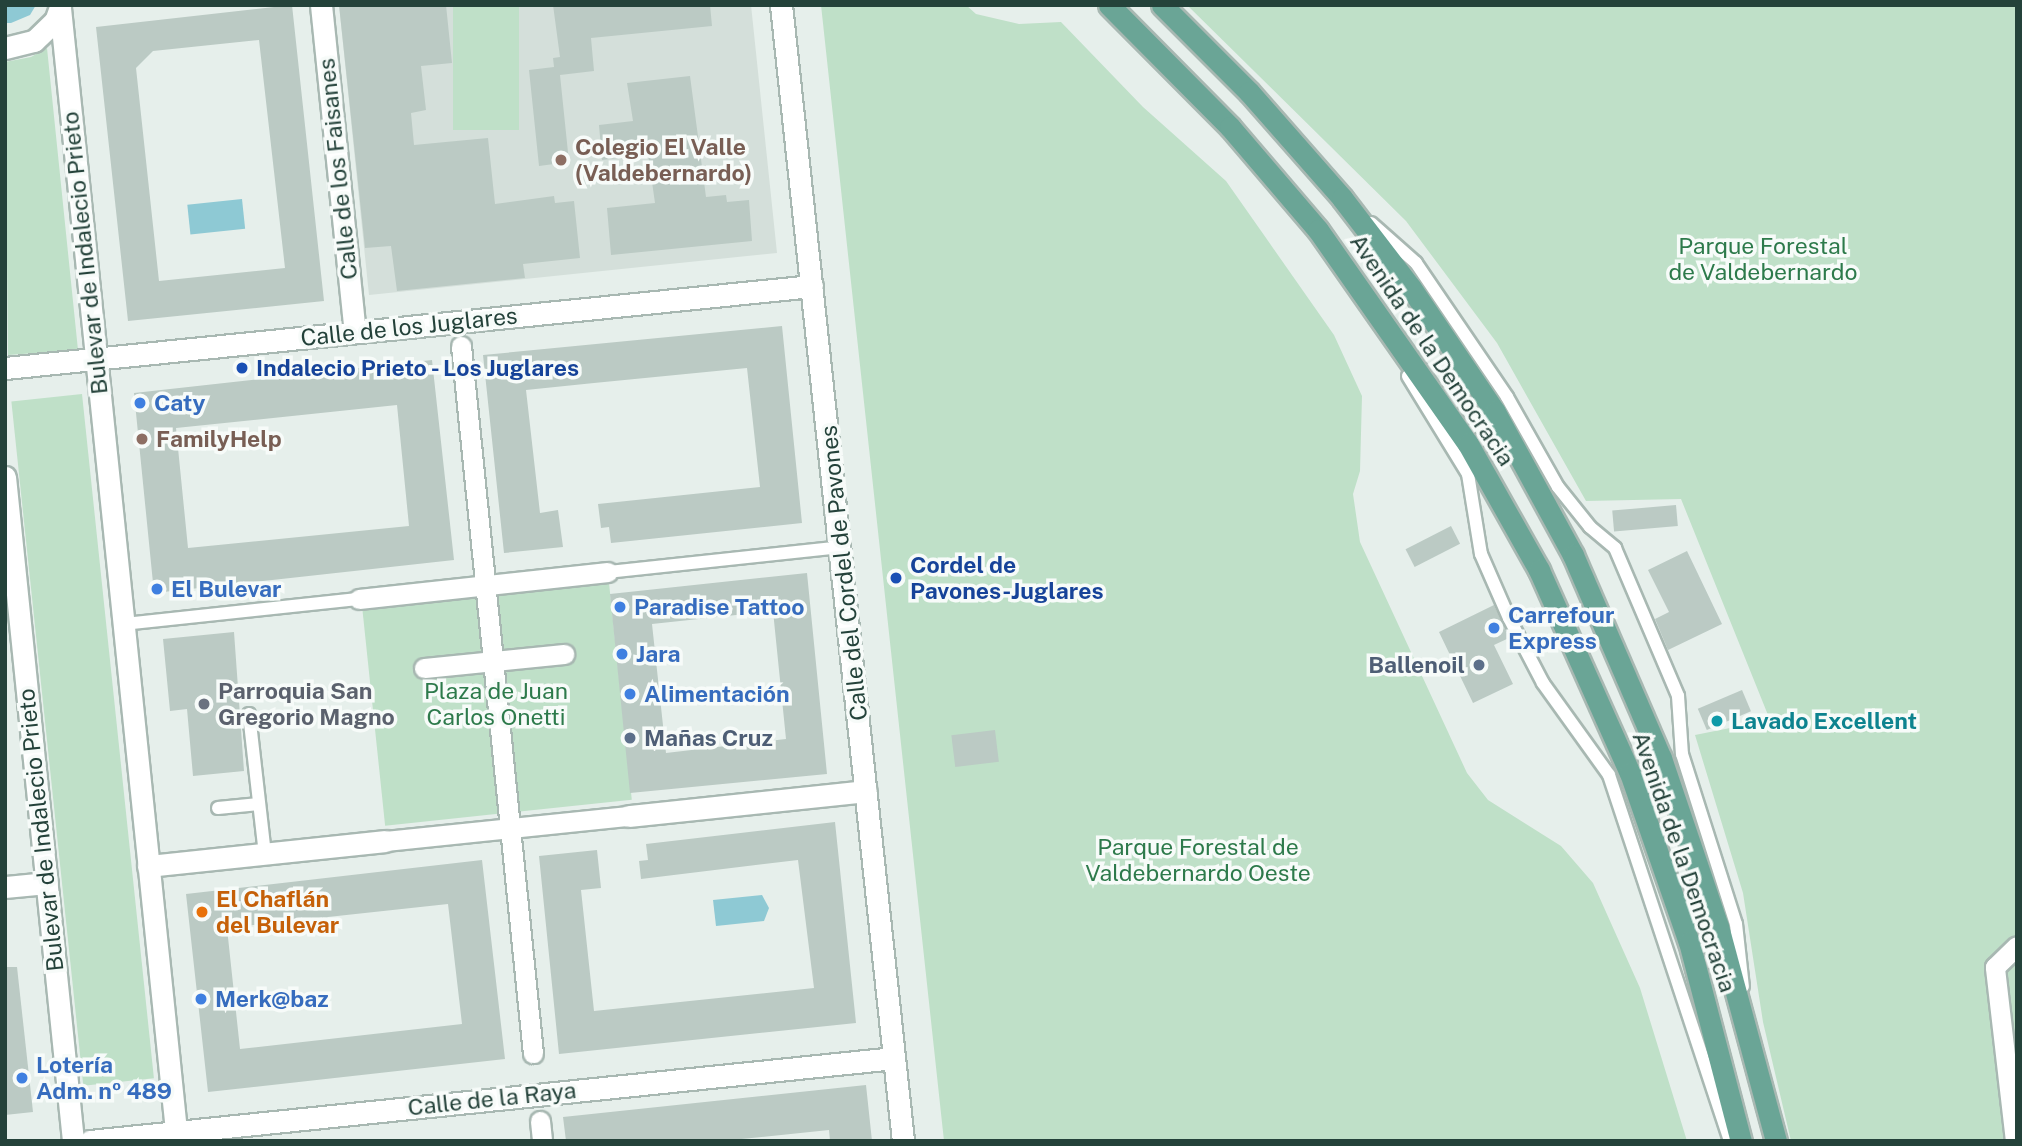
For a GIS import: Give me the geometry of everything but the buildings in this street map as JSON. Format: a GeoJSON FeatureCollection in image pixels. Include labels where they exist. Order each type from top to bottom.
{"type":"FeatureCollection","features":[{"type":"Feature","properties":{"kind":"main road","name":"Avenida de la Democracia"},"geometry":{"type":"LineString","coordinates":[[1109,5],[1230,127],[1318,230],[1468,444],[1539,570],[1630,773],[1689,942],[1741,1141]]}},
{"type":"Feature","properties":{"kind":"main road","name":"Avenida de la Democracia"},"geometry":{"type":"LineString","coordinates":[[1162,5],[1250,92],[1342,198],[1411,288],[1495,412],[1573,555],[1661,758],[1748,1026],[1776,1141]]}},
{"type":"Feature","properties":{"kind":"street","name":"Calle de los Faisanes"},"geometry":{"type":"LineString","coordinates":[[321,5],[355,332]]}},
{"type":"Feature","properties":{"kind":"street","name":"Calle del Cordel de Pavones"},"geometry":{"type":"LineString","coordinates":[[781,5],[842,547],[903,1141]]}},
{"type":"Feature","properties":{"kind":"street"},"geometry":{"type":"LineString","coordinates":[[5,48],[34,41],[54,21],[60,7]]}},
{"type":"Feature","properties":{"kind":"street","name":"Bulevar de Indalecio Prieto"},"geometry":{"type":"LineString","coordinates":[[60,7],[176,1136]]}},
{"type":"Feature","properties":{"kind":"street","name":"Calle de los Juglares"},"geometry":{"type":"LineString","coordinates":[[5,368],[812,286]]}},
{"type":"Feature","properties":{"kind":"street"},"geometry":{"type":"LineString","coordinates":[[461,346],[533,1053]]}},
{"type":"Feature","properties":{"kind":"street","name":"Bulevar de Indalecio Prieto"},"geometry":{"type":"LineString","coordinates":[[5,477],[13,631],[47,883],[73,1141]]}},
{"type":"Feature","properties":{"kind":"street"},"geometry":{"type":"LineString","coordinates":[[359,599],[608,572]]}},
{"type":"Feature","properties":{"kind":"street"},"geometry":{"type":"LineString","coordinates":[[424,668],[564,654]]}},
{"type":"Feature","properties":{"kind":"street"},"geometry":{"type":"LineString","coordinates":[[149,866],[866,791]]}},
{"type":"Feature","properties":{"kind":"street"},"geometry":{"type":"LineString","coordinates":[[5,887],[47,883]]}},
{"type":"Feature","properties":{"kind":"street"},"geometry":{"type":"LineString","coordinates":[[1987,961],[2011,948]]}},
{"type":"Feature","properties":{"kind":"street"},"geometry":{"type":"LineString","coordinates":[[2011,948],[1995,967],[2015,1141]]}},
{"type":"Feature","properties":{"kind":"street","name":"Calle de la Raya"},"geometry":{"type":"LineString","coordinates":[[90,1141],[176,1136],[894,1058]]}},
{"type":"Feature","properties":{"kind":"lane"},"geometry":{"type":"LineString","coordinates":[[1342,198],[1416,263],[1507,397],[1558,487],[1590,527],[1615,548],[1678,696],[1682,754],[1736,924],[1748,1026]]}},
{"type":"Feature","properties":{"kind":"lane"},"geometry":{"type":"LineString","coordinates":[[1318,230],[1370,320],[1452,444],[1468,474],[1482,554],[1509,618],[1543,682],[1609,775],[1730,1141]]}},
{"type":"Feature","properties":{"kind":"lane"},"geometry":{"type":"LineString","coordinates":[[608,572],[842,547]]}},
{"type":"Feature","properties":{"kind":"lane"},"geometry":{"type":"LineString","coordinates":[[124,624],[359,599]]}},
{"type":"Feature","properties":{"kind":"lane"},"geometry":{"type":"LineString","coordinates":[[249,714],[265,854]]}},
{"type":"Feature","properties":{"kind":"lane"},"geometry":{"type":"LineString","coordinates":[[218,808],[259,804]]}},
{"type":"Feature","properties":{"kind":"shaded area","name":"Colegio El Valle (Valdebernardo)"},"geometry":{"type":"Polygon","coordinates":[[[339,5],[751,5],[777,253],[369,295],[339,5]]]}},
{"type":"Feature","properties":{"kind":"green space"},"geometry":{"type":"Polygon","coordinates":[[[453,5],[519,5],[519,130],[453,130],[453,5]]]}},
{"type":"Feature","properties":{"kind":"green space","name":"Parque Forestal de Valdebernardo Oeste"},"geometry":{"type":"Polygon","coordinates":[[[821,5],[966,5],[976,14],[1019,24],[1061,22],[1143,107],[1226,181],[1334,335],[1362,396],[1360,471],[1353,494],[1360,542],[1467,773],[1488,800],[1561,846],[1593,883],[1640,988],[1687,1141],[944,1141],[821,5]]]}},
{"type":"Feature","properties":{"kind":"green space","name":"Parque Forestal de Valdebernardo"},"geometry":{"type":"Polygon","coordinates":[[[1187,5],[2017,5],[2017,1141],[1791,1141],[1763,1022],[1743,893],[1695,735],[1770,720],[1681,499],[1586,501],[1497,343],[1406,221],[1187,5]]]}},
{"type":"Feature","properties":{"kind":"green space"},"geometry":{"type":"Polygon","coordinates":[[[47,48],[78,350],[8,355],[5,62],[31,57],[47,48]]]}},
{"type":"Feature","properties":{"kind":"green space"},"geometry":{"type":"Polygon","coordinates":[[[82,394],[154,1078],[83,1086],[11,401],[82,394]]]}},
{"type":"Feature","properties":{"kind":"green space","name":"Plaza de Juan Carlos Onetti"},"geometry":{"type":"Polygon","coordinates":[[[609,583],[632,800],[385,826],[362,609],[609,583]]]}},
{"type":"Feature","properties":{"kind":"water"},"geometry":{"type":"Polygon","coordinates":[[[5,5],[36,5],[30,15],[5,23],[5,5]]]}},
{"type":"Feature","properties":{"kind":"water"},"geometry":{"type":"Polygon","coordinates":[[[242,199],[245,229],[190,235],[187,205],[242,199]]]}},
{"type":"Feature","properties":{"kind":"water"},"geometry":{"type":"Polygon","coordinates":[[[762,895],[769,908],[764,921],[716,926],[713,900],[762,895]]]}},
{"type":"Feature","properties":{"kind":"place","name":"Colegio El Valle (Valdebernardo)"},"geometry":{"type":"Point","coordinates":[561,160]}},
{"type":"Feature","properties":{"kind":"place","name":"Indalecio Prieto - Los Juglares"},"geometry":{"type":"Point","coordinates":[242,368]}},
{"type":"Feature","properties":{"kind":"place","name":"Caty"},"geometry":{"type":"Point","coordinates":[140,403]}},
{"type":"Feature","properties":{"kind":"place","name":"FamilyHelp"},"geometry":{"type":"Point","coordinates":[142,439]}},
{"type":"Feature","properties":{"kind":"place","name":"Cordel de Pavones-Juglares"},"geometry":{"type":"Point","coordinates":[896,578]}},
{"type":"Feature","properties":{"kind":"place","name":"El Bulevar"},"geometry":{"type":"Point","coordinates":[157,589]}},
{"type":"Feature","properties":{"kind":"place","name":"Paradise Tattoo"},"geometry":{"type":"Point","coordinates":[620,607]}},
{"type":"Feature","properties":{"kind":"place","name":"Carrefour Express"},"geometry":{"type":"Point","coordinates":[1494,628]}},
{"type":"Feature","properties":{"kind":"place","name":"Jara"},"geometry":{"type":"Point","coordinates":[622,654]}},
{"type":"Feature","properties":{"kind":"place","name":"Ballenoil"},"geometry":{"type":"Point","coordinates":[1479,665]}},
{"type":"Feature","properties":{"kind":"place","name":"Alimentación"},"geometry":{"type":"Point","coordinates":[630,694]}},
{"type":"Feature","properties":{"kind":"place","name":"Parroquia San Gregorio Magno"},"geometry":{"type":"Point","coordinates":[204,704]}},
{"type":"Feature","properties":{"kind":"place","name":"Lavado Excellent"},"geometry":{"type":"Point","coordinates":[1717,721]}},
{"type":"Feature","properties":{"kind":"place","name":"Mañas Cruz"},"geometry":{"type":"Point","coordinates":[630,738]}},
{"type":"Feature","properties":{"kind":"place","name":"El Chaflán del Bulevar"},"geometry":{"type":"Point","coordinates":[202,912]}},
{"type":"Feature","properties":{"kind":"place","name":"Merk@baz"},"geometry":{"type":"Point","coordinates":[201,999]}},
{"type":"Feature","properties":{"kind":"place","name":"Lotería Adm. nº 489"},"geometry":{"type":"Point","coordinates":[22,1078]}}]}
